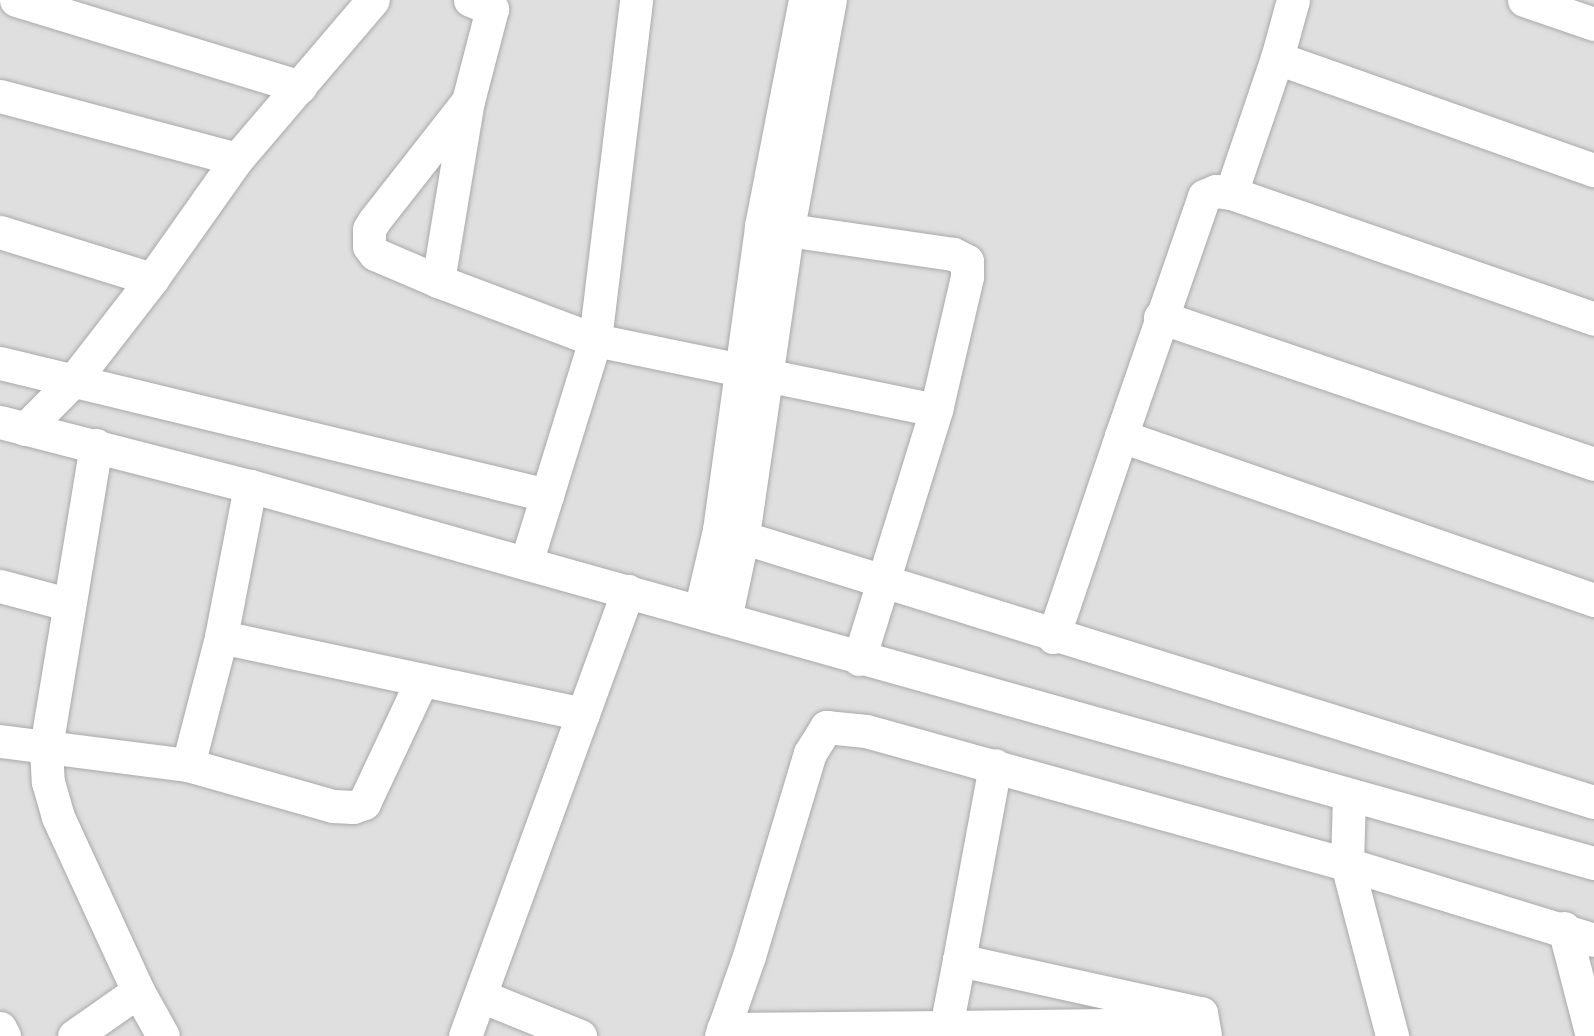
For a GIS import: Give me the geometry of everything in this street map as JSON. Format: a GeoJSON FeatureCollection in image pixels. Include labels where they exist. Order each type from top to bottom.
{"type":"FeatureCollection","features":[{"type":"Feature","properties":{"kind":"street"},"geometry":{"type":"LineString","coordinates":[[16,0],[300,87]]}},
{"type":"Feature","properties":{"kind":"street"},"geometry":{"type":"LineString","coordinates":[[13,426],[73,381],[152,279],[237,159],[373,0]]}},
{"type":"Feature","properties":{"kind":"street"},"geometry":{"type":"LineString","coordinates":[[526,563],[595,340],[636,0]]}},
{"type":"Feature","properties":{"kind":"street"},"geometry":{"type":"LineString","coordinates":[[712,615],[731,533],[805,0]]}},
{"type":"Feature","properties":{"kind":"street"},"geometry":{"type":"LineString","coordinates":[[775,227],[830,0]]}},
{"type":"Feature","properties":{"kind":"street"},"geometry":{"type":"LineString","coordinates":[[1231,193],[1277,58],[1293,0]]}},
{"type":"Feature","properties":{"kind":"street"},"geometry":{"type":"LineString","coordinates":[[1524,0],[1594,24]]}},
{"type":"Feature","properties":{"kind":"street"},"geometry":{"type":"LineString","coordinates":[[438,281],[487,3]]}},
{"type":"Feature","properties":{"kind":"street"},"geometry":{"type":"LineString","coordinates":[[1277,58],[1594,170]]}},
{"type":"Feature","properties":{"kind":"street"},"geometry":{"type":"LineString","coordinates":[[0,96],[237,159]]}},
{"type":"Feature","properties":{"kind":"street"},"geometry":{"type":"LineString","coordinates":[[468,101],[374,221],[367,238],[375,254],[438,281],[595,340],[936,410]]}},
{"type":"Feature","properties":{"kind":"street"},"geometry":{"type":"LineString","coordinates":[[1053,637],[1160,317],[1204,196],[1216,191],[1231,193],[1594,319]]}},
{"type":"Feature","properties":{"kind":"street"},"geometry":{"type":"LineString","coordinates":[[775,227],[953,254],[966,261],[967,277],[936,410],[885,582],[859,659]]}},
{"type":"Feature","properties":{"kind":"street"},"geometry":{"type":"LineString","coordinates":[[0,232],[152,279]]}},
{"type":"Feature","properties":{"kind":"street"},"geometry":{"type":"LineString","coordinates":[[1160,317],[1594,464]]}},
{"type":"Feature","properties":{"kind":"street"},"geometry":{"type":"LineString","coordinates":[[0,363],[547,495]]}},
{"type":"Feature","properties":{"kind":"street"},"geometry":{"type":"LineString","coordinates":[[13,426],[96,445],[250,486],[628,591],[859,659],[1594,862]]}},
{"type":"Feature","properties":{"kind":"street"},"geometry":{"type":"LineString","coordinates":[[1121,436],[1594,600]]}},
{"type":"Feature","properties":{"kind":"street"},"geometry":{"type":"LineString","coordinates":[[96,445],[46,748],[48,782],[58,817],[138,991],[163,1036]]}},
{"type":"Feature","properties":{"kind":"street"},"geometry":{"type":"LineString","coordinates":[[188,765],[221,637],[250,486]]}},
{"type":"Feature","properties":{"kind":"street"},"geometry":{"type":"LineString","coordinates":[[731,533],[1053,637],[1594,802]]}},
{"type":"Feature","properties":{"kind":"street"},"geometry":{"type":"LineString","coordinates":[[0,586],[68,604]]}},
{"type":"Feature","properties":{"kind":"street"},"geometry":{"type":"LineString","coordinates":[[465,1036],[628,591]]}},
{"type":"Feature","properties":{"kind":"street"},"geometry":{"type":"LineString","coordinates":[[221,637],[583,714]]}},
{"type":"Feature","properties":{"kind":"street"},"geometry":{"type":"LineString","coordinates":[[0,741],[188,765],[333,806],[364,803],[422,680]]}},
{"type":"Feature","properties":{"kind":"street"},"geometry":{"type":"LineString","coordinates":[[959,960],[1201,1013],[1204,1030],[946,1027],[722,1033],[810,753],[826,727],[866,731],[995,765],[1347,864],[1564,928],[1594,940]]}},
{"type":"Feature","properties":{"kind":"street"},"geometry":{"type":"LineString","coordinates":[[946,1027],[995,765]]}},
{"type":"Feature","properties":{"kind":"street"},"geometry":{"type":"LineString","coordinates":[[1349,795],[1347,864],[1392,1036]]}},
{"type":"Feature","properties":{"kind":"street"},"geometry":{"type":"LineString","coordinates":[[1564,928],[1592,1036]]}},
{"type":"Feature","properties":{"kind":"street"},"geometry":{"type":"LineString","coordinates":[[74,1036],[138,991]]}},
{"type":"Feature","properties":{"kind":"street"},"geometry":{"type":"LineString","coordinates":[[481,996],[580,1036]]}},
{"type":"Feature","properties":{"kind":"street"},"geometry":{"type":"LineString","coordinates":[[0,1028],[4,1036]]}},
{"type":"Feature","properties":{"kind":"shaded area"},"geometry":{"type":"Polygon","coordinates":[[[0,0],[1594,0],[1594,1036],[0,1036],[0,0]]]}}]}
